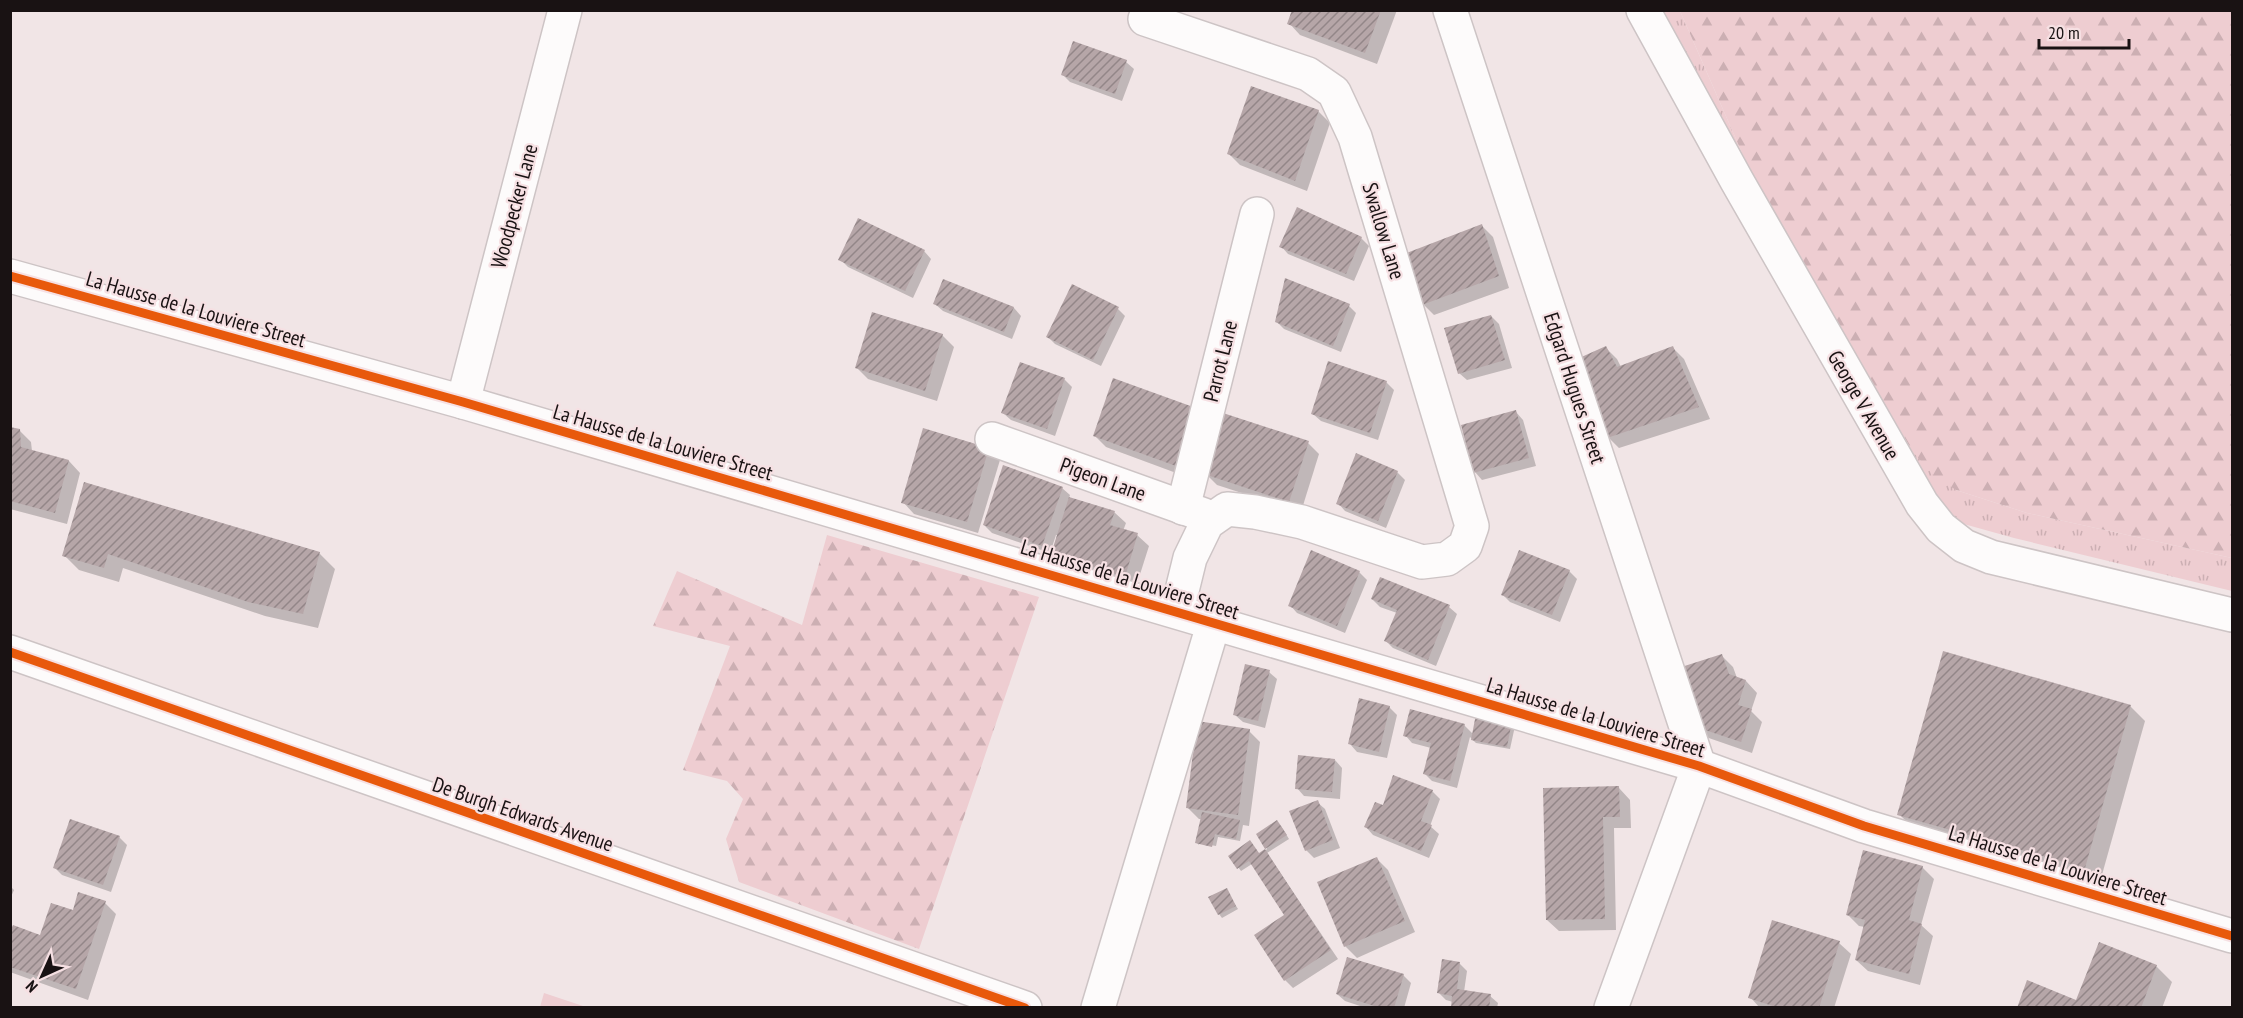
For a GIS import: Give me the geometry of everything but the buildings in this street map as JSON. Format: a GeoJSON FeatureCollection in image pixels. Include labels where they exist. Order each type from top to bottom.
{"type":"FeatureCollection","features":[{"type":"Feature","properties":{"kind":"street","name":"Woodpecker Lane"},"geometry":{"type":"LineString","coordinates":[[463,402],[565,10]]}},
{"type":"Feature","properties":{"kind":"street","name":"Edgard Hugues Street"},"geometry":{"type":"LineString","coordinates":[[1450,10],[1699,766]]}},
{"type":"Feature","properties":{"kind":"street","name":"George V Avenue"},"geometry":{"type":"LineString","coordinates":[[1643,10],[1870,415],[1922,504],[1941,528],[1964,546],[1991,557],[2232,615]]}},
{"type":"Feature","properties":{"kind":"street","name":"Swallow Lane"},"geometry":{"type":"LineString","coordinates":[[1145,19],[1308,74],[1334,92],[1355,137],[1472,526],[1465,546],[1447,559]]}},
{"type":"Feature","properties":{"kind":"street","name":"Parrot Lane"},"geometry":{"type":"LineString","coordinates":[[1184,508],[1257,214]]}},
{"type":"Feature","properties":{"kind":"street","name":"La Hausse de la Louviere Street"},"geometry":{"type":"LineString","coordinates":[[10,276],[463,402],[1699,766],[1864,826],[2232,936]]}},
{"type":"Feature","properties":{"kind":"street","name":"Pigeon Lane"},"geometry":{"type":"LineString","coordinates":[[992,439],[1184,508],[1221,514],[1255,512],[1302,522],[1422,561],[1447,559]]}},
{"type":"Feature","properties":{"kind":"street"},"geometry":{"type":"LineString","coordinates":[[1177,611],[1190,558],[1207,523],[1221,514]]}},
{"type":"Feature","properties":{"kind":"street"},"geometry":{"type":"LineString","coordinates":[[1098,1008],[1214,622]]}},
{"type":"Feature","properties":{"kind":"street","name":"De Burgh Edwards Avenue"},"geometry":{"type":"LineString","coordinates":[[10,652],[1024,1008]]}},
{"type":"Feature","properties":{"kind":"street"},"geometry":{"type":"LineString","coordinates":[[1611,1008],[1699,766]]}},
{"type":"Feature","properties":{"kind":"green space"},"geometry":{"type":"Polygon","coordinates":[[[1630,11],[1680,11],[1753,178],[1956,490],[2027,513],[2232,558],[2232,591],[2014,538],[1935,516],[1869,444],[1630,11]]]}},
{"type":"Feature","properties":{"kind":"green space"},"geometry":{"type":"Polygon","coordinates":[[[1680,11],[2232,11],[2232,558],[2027,513],[1956,490],[1934,476],[1913,452],[1753,178],[1680,11]]]}},
{"type":"Feature","properties":{"kind":"green space"},"geometry":{"type":"Polygon","coordinates":[[[827,535],[1039,597],[919,949],[739,882],[726,839],[743,799],[727,781],[683,770],[730,646],[653,626],[677,571],[802,625],[827,535]]]}},
{"type":"Feature","properties":{"kind":"green space"},"geometry":{"type":"Polygon","coordinates":[[[544,993],[586,1007],[540,1007],[544,993]]]}},
{"type":"Feature","properties":{"kind":"cycle path"},"geometry":{"type":"LineString","coordinates":[[10,276],[463,402],[1699,766],[1864,826],[2232,936]]}},
{"type":"Feature","properties":{"kind":"cycle path"},"geometry":{"type":"LineString","coordinates":[[10,652],[1025,1008]]}}]}
